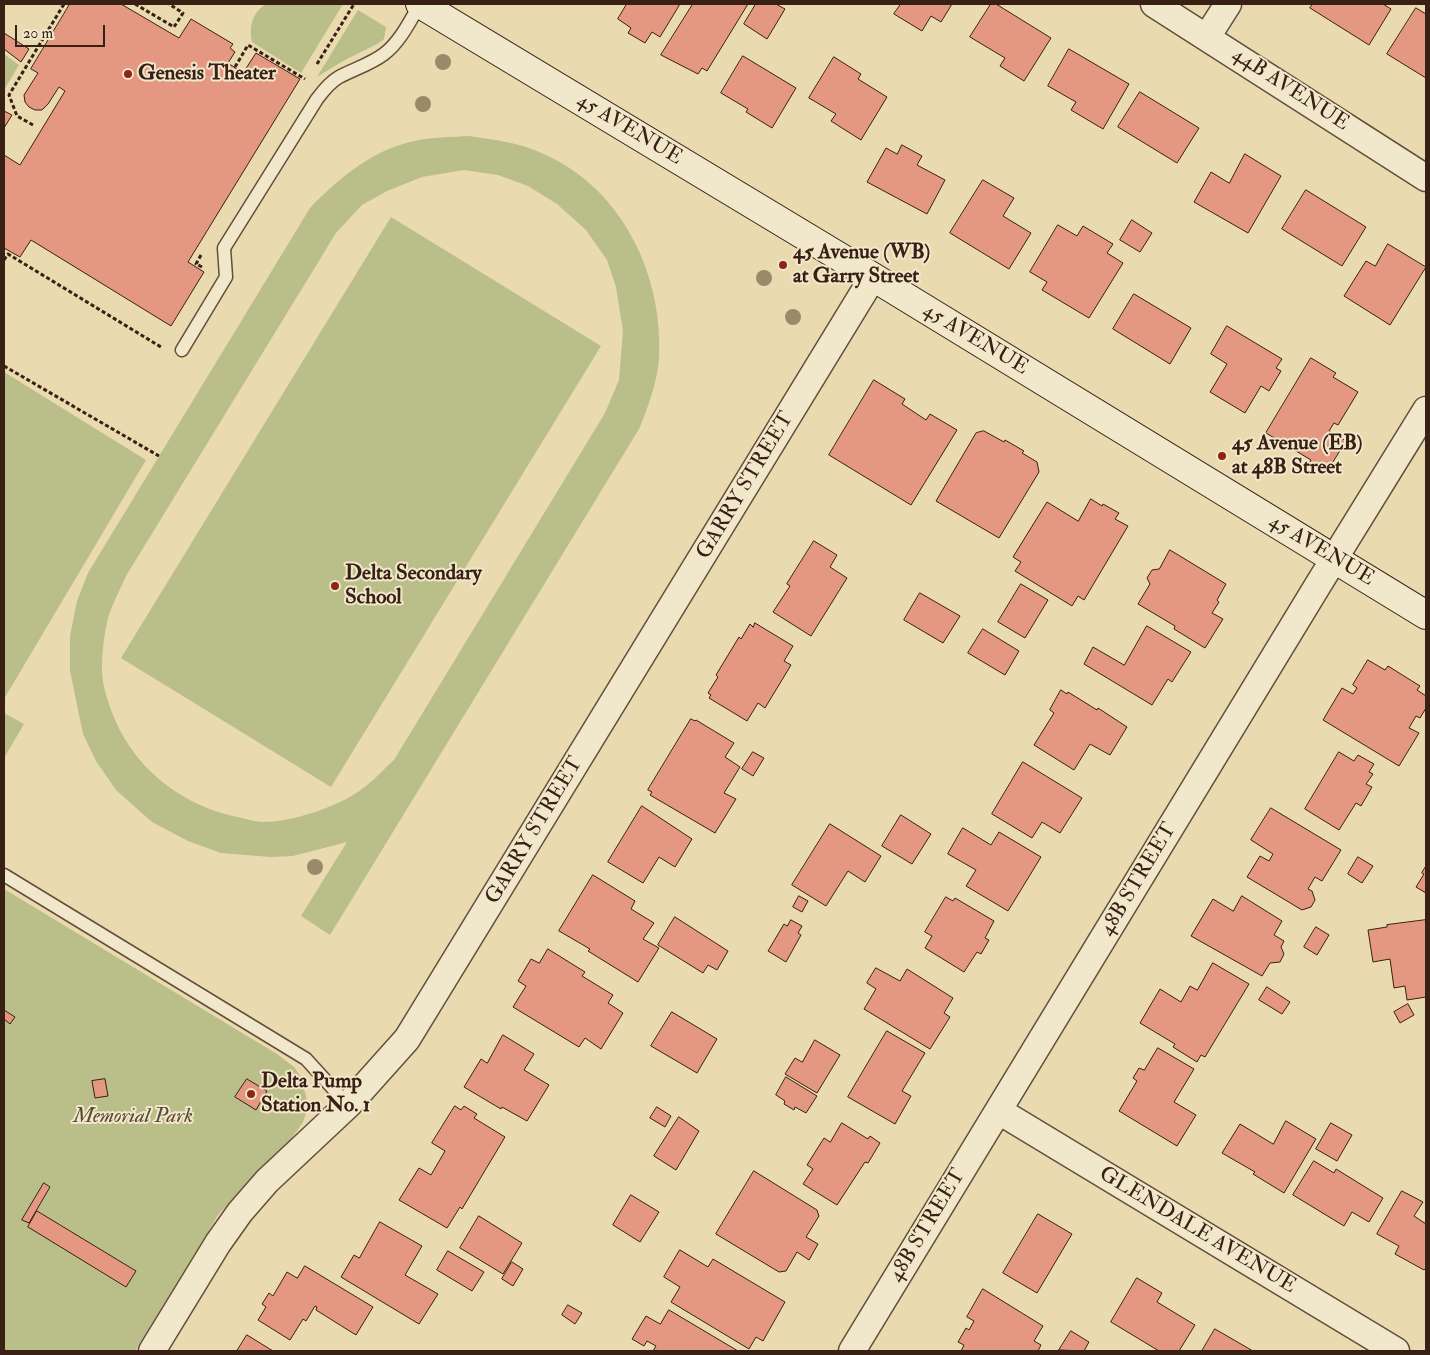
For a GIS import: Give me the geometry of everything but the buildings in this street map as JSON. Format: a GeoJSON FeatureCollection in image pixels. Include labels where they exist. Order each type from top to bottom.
{"type":"FeatureCollection","features":[{"type":"Feature","properties":{"kind":"street","name":"45 AVENUE"},"geometry":{"type":"LineString","coordinates":[[420,4],[873,277],[1426,615]]}},
{"type":"Feature","properties":{"kind":"street","name":"44B AVENUE"},"geometry":{"type":"LineString","coordinates":[[1154,4],[1426,178]]}},
{"type":"Feature","properties":{"kind":"street"},"geometry":{"type":"LineString","coordinates":[[1207,37],[1228,4]]}},
{"type":"Feature","properties":{"kind":"street","name":"GARRY STREET"},"geometry":{"type":"LineString","coordinates":[[152,1351],[218,1243],[240,1212],[267,1182],[348,1104],[394,1056],[419,1021],[873,277]]}},
{"type":"Feature","properties":{"kind":"street","name":"48B STREET"},"geometry":{"type":"LineString","coordinates":[[852,1351],[1426,410]]}},
{"type":"Feature","properties":{"kind":"street","name":"GLENDALE AVENUE"},"geometry":{"type":"LineString","coordinates":[[998,1111],[1396,1351]]}},
{"type":"Feature","properties":{"kind":"lane"},"geometry":{"type":"LineString","coordinates":[[182,350],[226,277],[224,248],[317,99],[325,88],[338,78],[377,60],[386,53],[395,44],[420,4]]}},
{"type":"Feature","properties":{"kind":"lane"},"geometry":{"type":"LineString","coordinates":[[4,875],[306,1058],[348,1104]]}},
{"type":"Feature","properties":{"kind":"path"},"geometry":{"type":"LineString","coordinates":[[33,125],[17,116],[9,95],[64,4]]}},
{"type":"Feature","properties":{"kind":"path"},"geometry":{"type":"LineString","coordinates":[[135,4],[174,27],[183,13],[169,4]]}},
{"type":"Feature","properties":{"kind":"path"},"geometry":{"type":"LineString","coordinates":[[312,72],[354,4]]}},
{"type":"Feature","properties":{"kind":"path"},"geometry":{"type":"LineString","coordinates":[[235,68],[248,45],[307,81]]}},
{"type":"Feature","properties":{"kind":"path"},"geometry":{"type":"LineString","coordinates":[[206,247],[195,265],[211,273]]}},
{"type":"Feature","properties":{"kind":"path"},"geometry":{"type":"LineString","coordinates":[[4,260],[8,254],[165,349]]}},
{"type":"Feature","properties":{"kind":"path"},"geometry":{"type":"LineString","coordinates":[[4,366],[159,456]]}},
{"type":"Feature","properties":{"kind":"green space"},"geometry":{"type":"Polygon","coordinates":[[[266,4],[343,4],[301,73],[252,42],[251,25],[257,11],[266,4]]]}},
{"type":"Feature","properties":{"kind":"green space"},"geometry":{"type":"Polygon","coordinates":[[[358,10],[386,27],[384,39],[317,77],[358,10]]]}},
{"type":"Feature","properties":{"kind":"green space"},"geometry":{"type":"Polygon","coordinates":[[[4,54],[19,65],[4,90],[4,54]]]}},
{"type":"Feature","properties":{"kind":"green space"},"geometry":{"type":"Polygon","coordinates":[[[469,136],[509,142],[546,155],[573,170],[597,190],[617,213],[633,239],[646,268],[654,297],[659,328],[658,368],[652,395],[639,429],[330,935],[301,916],[347,842],[293,856],[271,857],[221,853],[188,841],[152,822],[116,790],[96,761],[83,734],[70,671],[70,636],[77,601],[88,573],[310,208],[334,185],[360,165],[388,150],[419,140],[469,136]],[[464,170],[422,177],[387,191],[362,205],[336,233],[126,576],[110,613],[104,637],[102,675],[107,698],[119,728],[130,748],[144,765],[179,794],[198,804],[220,812],[264,822],[303,816],[345,800],[366,786],[394,760],[605,413],[619,380],[623,331],[616,287],[607,260],[586,230],[557,204],[528,186],[498,175],[464,170]]]}},
{"type":"Feature","properties":{"kind":"green space"},"geometry":{"type":"Polygon","coordinates":[[[391,217],[601,346],[331,787],[121,658],[391,217]]]}},
{"type":"Feature","properties":{"kind":"green space"},"geometry":{"type":"Polygon","coordinates":[[[4,372],[146,460],[4,699],[4,372]]]}},
{"type":"Feature","properties":{"kind":"green space"},"geometry":{"type":"Polygon","coordinates":[[[4,713],[24,724],[4,758],[4,713]]]}},
{"type":"Feature","properties":{"kind":"green space","name":"Memorial Park"},"geometry":{"type":"Polygon","coordinates":[[[4,889],[277,1054],[294,1067],[301,1077],[307,1100],[303,1122],[292,1138],[250,1179],[218,1215],[135,1351],[4,1351],[4,889]]]}},
{"type":"Feature","properties":{"kind":"place","name":"Genesis Theater"},"geometry":{"type":"Point","coordinates":[128,74]}},
{"type":"Feature","properties":{"kind":"place","name":"45 Avenue (WB) at Garry Street"},"geometry":{"type":"Point","coordinates":[783,265]}},
{"type":"Feature","properties":{"kind":"place","name":"45 Avenue (EB) at 48B Street"},"geometry":{"type":"Point","coordinates":[1222,456]}},
{"type":"Feature","properties":{"kind":"place","name":"Delta Secondary School"},"geometry":{"type":"Point","coordinates":[335,586]}},
{"type":"Feature","properties":{"kind":"place","name":"Delta Pump Station No. 1"},"geometry":{"type":"Point","coordinates":[251,1094]}}]}
